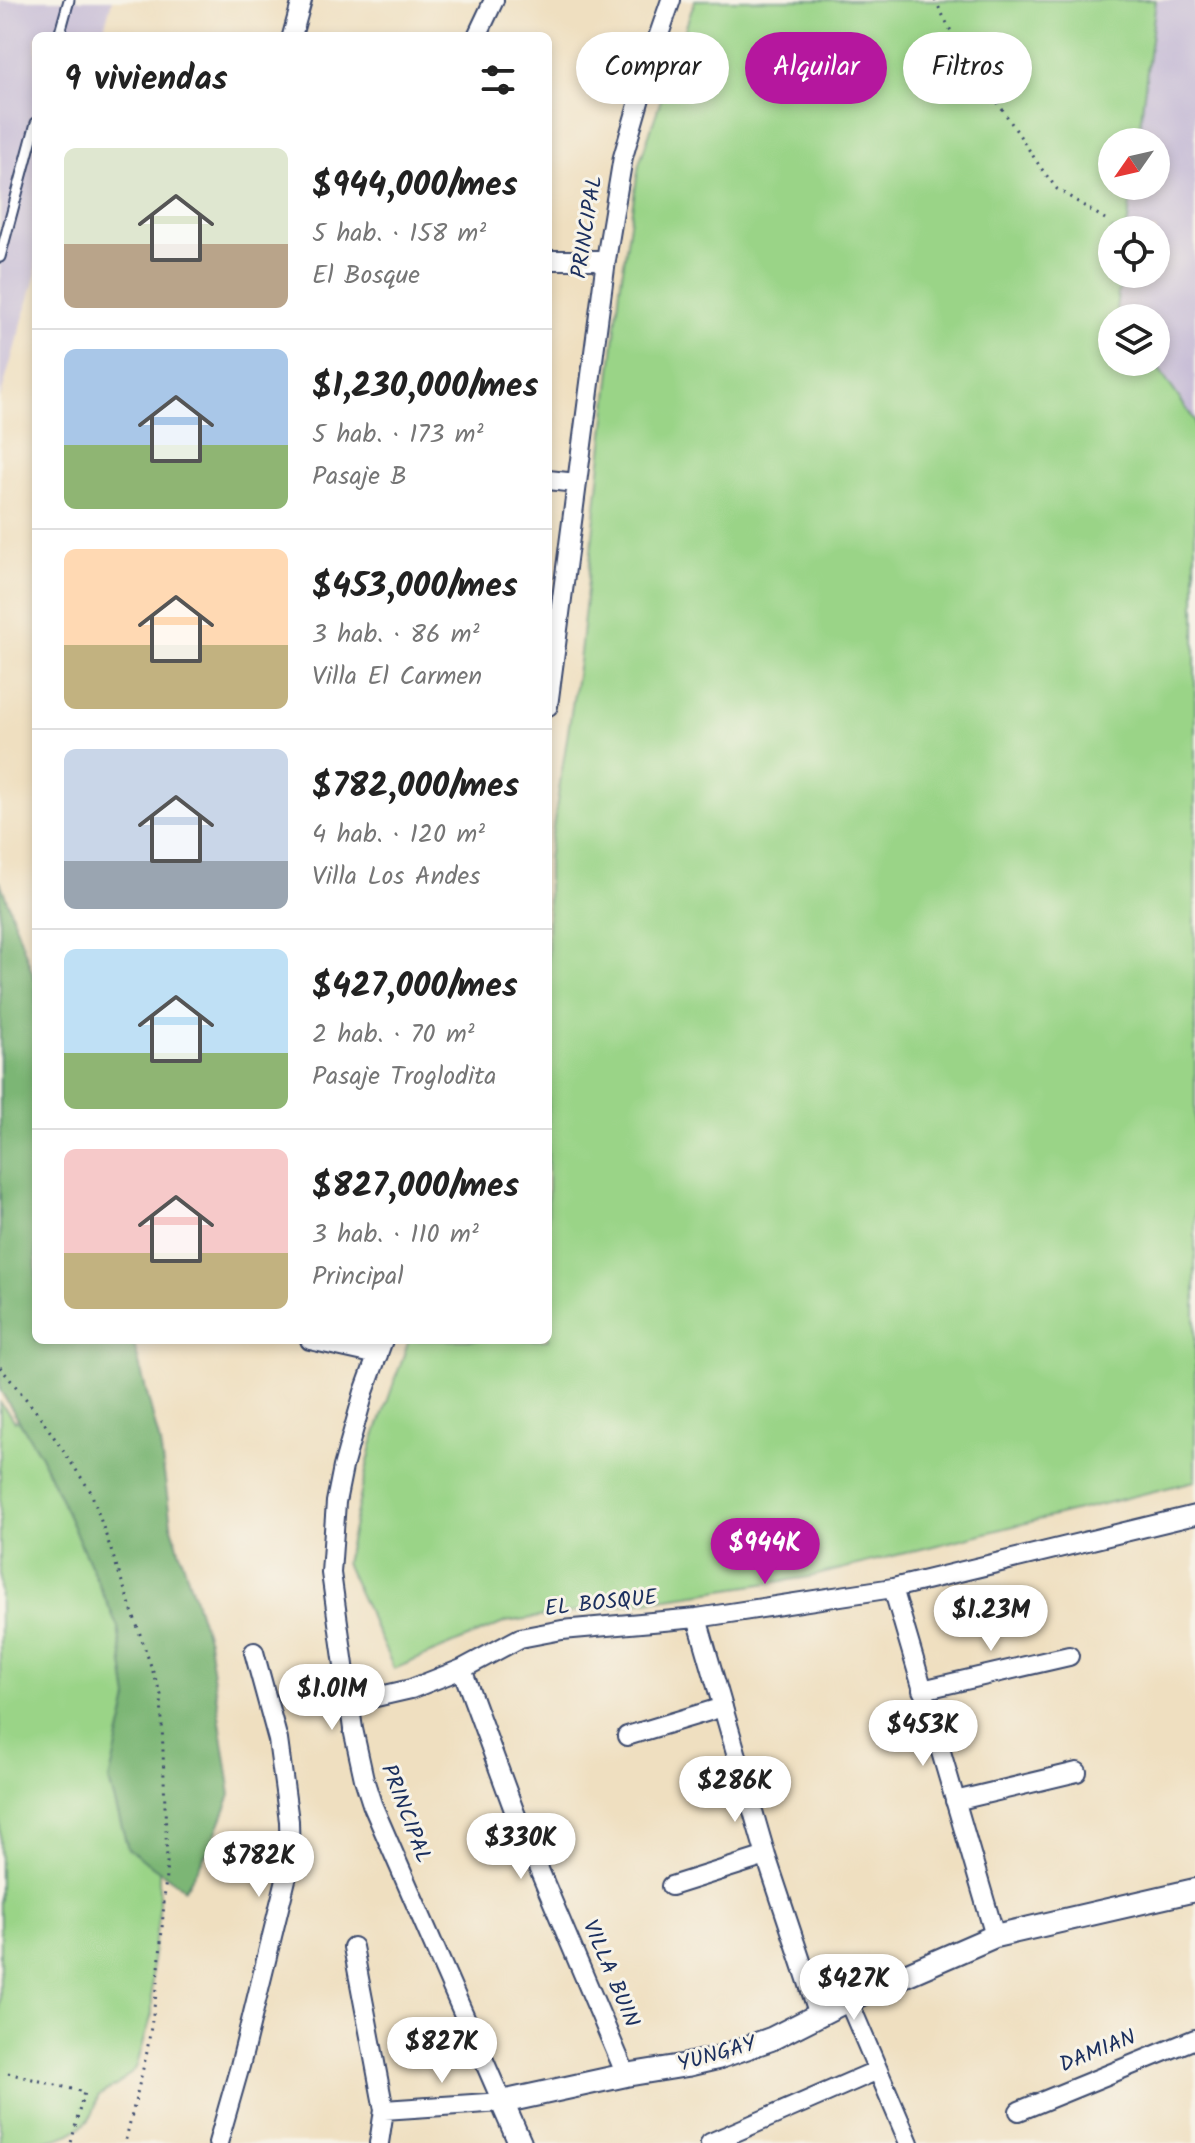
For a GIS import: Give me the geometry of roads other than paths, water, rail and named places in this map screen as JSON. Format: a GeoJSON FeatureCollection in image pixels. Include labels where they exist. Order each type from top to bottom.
{"type":"FeatureCollection","features":[{"type":"Feature","properties":{"kind":"street"},"geometry":{"type":"LineString","coordinates":[[293,32],[302,0]]}},
{"type":"Feature","properties":{"kind":"street"},"geometry":{"type":"LineString","coordinates":[[479,32],[494,0]]}},
{"type":"Feature","properties":{"kind":"street","name":"PRINCIPAL"},"geometry":{"type":"LineString","coordinates":[[552,675],[606,260],[623,157],[671,0]]}},
{"type":"Feature","properties":{"kind":"street"},"geometry":{"type":"LineString","coordinates":[[552,260],[606,260]]}},
{"type":"Feature","properties":{"kind":"street"},"geometry":{"type":"LineString","coordinates":[[552,480],[577,483]]}},
{"type":"Feature","properties":{"kind":"street"},"geometry":{"type":"LineString","coordinates":[[345,1344],[380,1348]]}},
{"type":"Feature","properties":{"kind":"street","name":"PRINCIPAL"},"geometry":{"type":"LineString","coordinates":[[380,1348],[349,1441],[332,1537],[331,1573],[358,1754],[372,1804],[502,2102]]}},
{"type":"Feature","properties":{"kind":"street","name":"EL BOSQUE"},"geometry":{"type":"LineString","coordinates":[[350,1703],[411,1689],[462,1669],[520,1638],[562,1630],[697,1618],[893,1588],[1195,1515]]}},
{"type":"Feature","properties":{"kind":"street"},"geometry":{"type":"LineString","coordinates":[[893,1588],[995,1936]]}},
{"type":"Feature","properties":{"kind":"street"},"geometry":{"type":"LineString","coordinates":[[697,1618],[766,1856],[819,2015]]}},
{"type":"Feature","properties":{"kind":"street"},"geometry":{"type":"LineString","coordinates":[[218,2143],[290,1863],[278,1740],[254,1652]]}},
{"type":"Feature","properties":{"kind":"street"},"geometry":{"type":"LineString","coordinates":[[922,1690],[1069,1656]]}},
{"type":"Feature","properties":{"kind":"street","name":"VILLA BUIN"},"geometry":{"type":"LineString","coordinates":[[462,1669],[515,1813],[626,2075]]}},
{"type":"Feature","properties":{"kind":"street"},"geometry":{"type":"LineString","coordinates":[[627,1736],[723,1707]]}},
{"type":"Feature","properties":{"kind":"street"},"geometry":{"type":"LineString","coordinates":[[955,1801],[1077,1772]]}},
{"type":"Feature","properties":{"kind":"street"},"geometry":{"type":"LineString","coordinates":[[671,1886],[766,1856]]}},
{"type":"Feature","properties":{"kind":"street","name":"YUNGAY"},"geometry":{"type":"LineString","coordinates":[[502,2102],[717,2058],[771,2039],[848,2000],[995,1936],[1195,1890]]}},
{"type":"Feature","properties":{"kind":"street"},"geometry":{"type":"LineString","coordinates":[[353,1947],[384,2110],[379,2143]]}},
{"type":"Feature","properties":{"kind":"street"},"geometry":{"type":"LineString","coordinates":[[848,2000],[909,2143]]}},
{"type":"Feature","properties":{"kind":"street","name":"DAMIAN"},"geometry":{"type":"LineString","coordinates":[[1019,2111],[1195,2039]]}},
{"type":"Feature","properties":{"kind":"street"},"geometry":{"type":"LineString","coordinates":[[710,2143],[878,2070]]}},
{"type":"Feature","properties":{"kind":"street"},"geometry":{"type":"LineString","coordinates":[[384,2110],[502,2102],[520,2143]]}},
{"type":"Feature","properties":{"kind":"lane"},"geometry":{"type":"LineString","coordinates":[[60,32],[69,0]]}},
{"type":"Feature","properties":{"kind":"lane"},"geometry":{"type":"LineString","coordinates":[[0,257],[32,138]]}}]}
